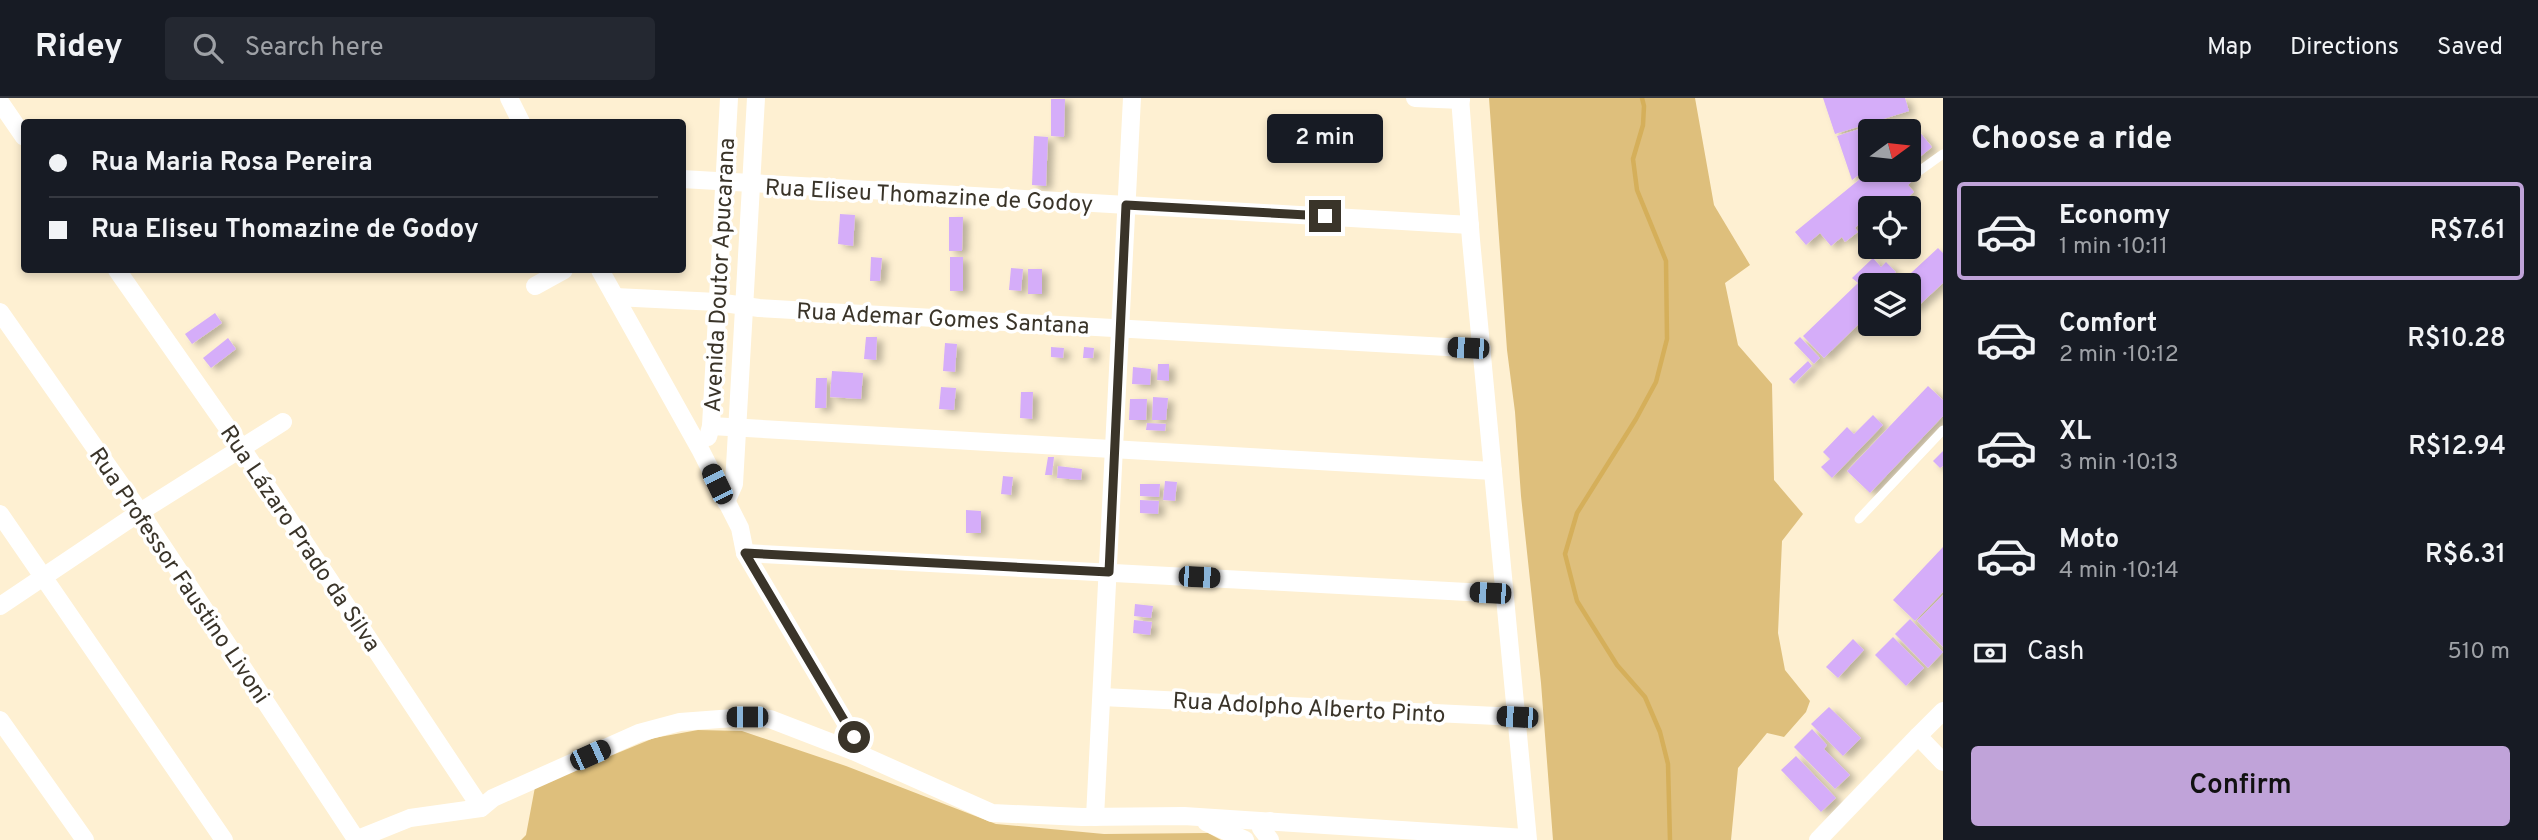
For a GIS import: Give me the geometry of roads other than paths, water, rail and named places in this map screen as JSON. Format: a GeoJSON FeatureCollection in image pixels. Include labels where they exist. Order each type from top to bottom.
{"type":"FeatureCollection","features":[{"type":"Feature","properties":{"kind":"street"},"geometry":{"type":"LineString","coordinates":[[509,98],[520,119]]}},
{"type":"Feature","properties":{"kind":"street","name":"Avenida Doutor Apucarana"},"geometry":{"type":"LineString","coordinates":[[700,449],[707,441],[711,426],[729,98]]}},
{"type":"Feature","properties":{"kind":"street","name":"Avenida Doutor Apucarana"},"geometry":{"type":"LineString","coordinates":[[726,502],[734,484],[755,98]]}},
{"type":"Feature","properties":{"kind":"street"},"geometry":{"type":"LineString","coordinates":[[1096,817],[1132,98]]}},
{"type":"Feature","properties":{"kind":"street"},"geometry":{"type":"LineString","coordinates":[[355,840],[410,818],[481,808],[493,798],[639,733],[680,722],[724,717],[770,719],[853,751],[992,813],[1197,817],[1527,839],[1460,99],[1415,98]]}},
{"type":"Feature","properties":{"kind":"street"},"geometry":{"type":"LineString","coordinates":[[0,102],[21,133]]}},
{"type":"Feature","properties":{"kind":"street","name":"Rua Eliseu Thomazine de Godoy"},"geometry":{"type":"LineString","coordinates":[[686,180],[1470,225]]}},
{"type":"Feature","properties":{"kind":"street","name":"Rua Lázaro Prado da Silva"},"geometry":{"type":"LineString","coordinates":[[119,273],[241,447],[481,808]]}},
{"type":"Feature","properties":{"kind":"street"},"geometry":{"type":"LineString","coordinates":[[535,286],[559,273]]}},
{"type":"Feature","properties":{"kind":"street"},"geometry":{"type":"LineString","coordinates":[[602,273],[700,449],[740,528],[745,553],[854,737],[853,751]]}},
{"type":"Feature","properties":{"kind":"street","name":"Rua Ademar Gomes Santana"},"geometry":{"type":"LineString","coordinates":[[615,297],[717,302],[744,307],[1482,349]]}},
{"type":"Feature","properties":{"kind":"street","name":"Rua Professor Faustino Livoni"},"geometry":{"type":"LineString","coordinates":[[0,312],[140,512],[355,840]]}},
{"type":"Feature","properties":{"kind":"street"},"geometry":{"type":"LineString","coordinates":[[0,606],[140,512],[283,422]]}},
{"type":"Feature","properties":{"kind":"street"},"geometry":{"type":"LineString","coordinates":[[711,426],[1493,471]]}},
{"type":"Feature","properties":{"kind":"street"},"geometry":{"type":"LineString","coordinates":[[0,514],[224,840]]}},
{"type":"Feature","properties":{"kind":"street"},"geometry":{"type":"LineString","coordinates":[[745,553],[1504,594]]}},
{"type":"Feature","properties":{"kind":"street","name":"Rua Adolpho Alberto Pinto"},"geometry":{"type":"LineString","coordinates":[[1102,697],[1517,717]]}},
{"type":"Feature","properties":{"kind":"street"},"geometry":{"type":"LineString","coordinates":[[1818,840],[1943,711]]}},
{"type":"Feature","properties":{"kind":"street"},"geometry":{"type":"LineString","coordinates":[[0,720],[85,840]]}},
{"type":"Feature","properties":{"kind":"street"},"geometry":{"type":"LineString","coordinates":[[1918,736],[1943,762]]}},
{"type":"Feature","properties":{"kind":"street"},"geometry":{"type":"LineString","coordinates":[[1197,817],[1245,840]]}},
{"type":"Feature","properties":{"kind":"street"},"geometry":{"type":"LineString","coordinates":[[1270,821],[1261,828],[1270,840]]}},
{"type":"Feature","properties":{"kind":"lane"},"geometry":{"type":"LineString","coordinates":[[1922,169],[1943,153]]}},
{"type":"Feature","properties":{"kind":"lane"},"geometry":{"type":"LineString","coordinates":[[1859,519],[1943,430]]}},
{"type":"Feature","properties":{"kind":"waterway"},"geometry":{"type":"LineString","coordinates":[[1642,98],[1643,125],[1633,159],[1637,190],[1666,261],[1667,339],[1656,382],[1577,513],[1565,554],[1577,601],[1617,665],[1645,697],[1660,732],[1668,764],[1670,840]]}}]}
